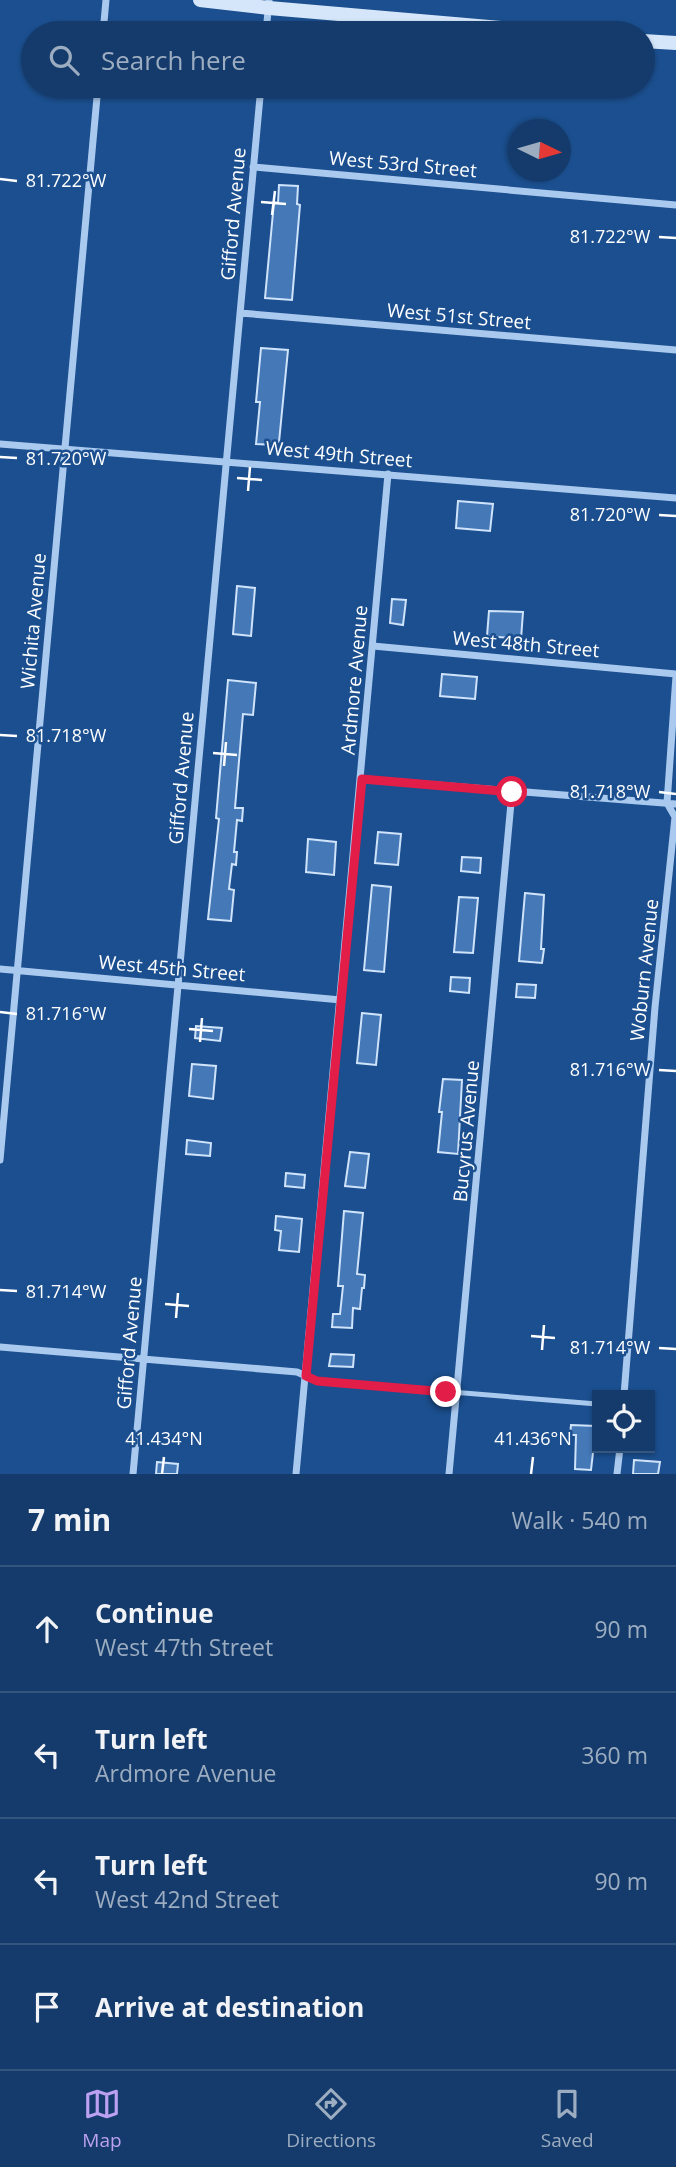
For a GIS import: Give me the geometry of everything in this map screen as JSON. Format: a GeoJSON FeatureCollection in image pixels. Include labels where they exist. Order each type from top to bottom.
{"type":"FeatureCollection","features":[{"type":"Feature","properties":{"kind":"main road"},"geometry":{"type":"LineString","coordinates":[[200,0],[438,21]]}},
{"type":"Feature","properties":{"kind":"main road"},"geometry":{"type":"LineString","coordinates":[[655,42],[676,43]]}},
{"type":"Feature","properties":{"kind":"street"},"geometry":{"type":"LineString","coordinates":[[104,21],[107,0]]}},
{"type":"Feature","properties":{"kind":"street","name":"Wichita Avenue"},"geometry":{"type":"LineString","coordinates":[[0,1160],[97,98]]}},
{"type":"Feature","properties":{"kind":"street","name":"Gifford Avenue"},"geometry":{"type":"LineString","coordinates":[[133,1474],[260,98]]}},
{"type":"Feature","properties":{"kind":"street","name":"West 53rd Street"},"geometry":{"type":"LineString","coordinates":[[253,167],[676,205]]}},
{"type":"Feature","properties":{"kind":"street","name":"West 51st Street"},"geometry":{"type":"LineString","coordinates":[[240,313],[676,350]]}},
{"type":"Feature","properties":{"kind":"street","name":"West 49th Street"},"geometry":{"type":"LineString","coordinates":[[0,444],[676,498]]}},
{"type":"Feature","properties":{"kind":"street","name":"Ardmore Avenue"},"geometry":{"type":"LineString","coordinates":[[296,1474],[388,474]]}},
{"type":"Feature","properties":{"kind":"street","name":"West 48th Street"},"geometry":{"type":"LineString","coordinates":[[373,646],[676,675]]}},
{"type":"Feature","properties":{"kind":"street","name":"Woburn Avenue"},"geometry":{"type":"LineString","coordinates":[[624,1390],[654,1021],[675,817],[667,803],[676,675]]}},
{"type":"Feature","properties":{"kind":"street"},"geometry":{"type":"LineString","coordinates":[[362,779],[676,804]]}},
{"type":"Feature","properties":{"kind":"street","name":"Bucyrus Avenue"},"geometry":{"type":"LineString","coordinates":[[449,1474],[512,792]]}},
{"type":"Feature","properties":{"kind":"street","name":"West 45th Street"},"geometry":{"type":"LineString","coordinates":[[0,969],[341,1000]]}},
{"type":"Feature","properties":{"kind":"street"},"geometry":{"type":"LineString","coordinates":[[0,1347],[297,1372],[306,1376]]}},
{"type":"Feature","properties":{"kind":"street"},"geometry":{"type":"LineString","coordinates":[[617,1474],[619,1453]]}},
{"type":"Feature","properties":{"kind":"lane"},"geometry":{"type":"LineString","coordinates":[[306,1376],[317,1381],[592,1404]]}},
{"type":"Feature","properties":{"kind":"building"},"geometry":{"type":"Polygon","coordinates":[[[279,185],[298,186],[297,204],[300,205],[292,300],[265,298],[274,202],[278,203],[279,185]]]}},
{"type":"Feature","properties":{"kind":"building"},"geometry":{"type":"Polygon","coordinates":[[[261,348],[288,350],[279,442],[275,442],[275,445],[256,444],[260,402],[256,402],[261,348]]]}},
{"type":"Feature","properties":{"kind":"building"},"geometry":{"type":"Polygon","coordinates":[[[458,501],[493,504],[490,531],[456,528],[458,501]]]}},
{"type":"Feature","properties":{"kind":"building"},"geometry":{"type":"Polygon","coordinates":[[[237,586],[255,588],[251,636],[233,634],[237,586]]]}},
{"type":"Feature","properties":{"kind":"building"},"geometry":{"type":"Polygon","coordinates":[[[392,599],[406,600],[403,625],[390,623],[392,599]]]}},
{"type":"Feature","properties":{"kind":"building"},"geometry":{"type":"Polygon","coordinates":[[[489,611],[523,612],[521,639],[487,636],[489,611]]]}},
{"type":"Feature","properties":{"kind":"building"},"geometry":{"type":"Polygon","coordinates":[[[442,674],[477,677],[475,699],[440,696],[442,674]]]}},
{"type":"Feature","properties":{"kind":"building"},"geometry":{"type":"Polygon","coordinates":[[[228,680],[256,683],[253,715],[243,714],[235,808],[243,808],[242,821],[237,820],[234,852],[237,852],[236,865],[232,864],[229,889],[234,890],[231,921],[208,919],[219,819],[216,818],[228,680]]]}},
{"type":"Feature","properties":{"kind":"building"},"geometry":{"type":"Polygon","coordinates":[[[378,832],[401,834],[398,865],[375,863],[378,832]]]}},
{"type":"Feature","properties":{"kind":"building"},"geometry":{"type":"Polygon","coordinates":[[[308,839],[336,842],[334,875],[306,872],[308,839]]]}},
{"type":"Feature","properties":{"kind":"building"},"geometry":{"type":"Polygon","coordinates":[[[462,857],[481,858],[480,873],[461,871],[462,857]]]}},
{"type":"Feature","properties":{"kind":"building"},"geometry":{"type":"Polygon","coordinates":[[[372,885],[391,887],[384,972],[364,970],[372,885]]]}},
{"type":"Feature","properties":{"kind":"building"},"geometry":{"type":"Polygon","coordinates":[[[525,893],[544,895],[542,963],[519,961],[525,893]]]}},
{"type":"Feature","properties":{"kind":"building"},"geometry":{"type":"Polygon","coordinates":[[[459,897],[478,898],[473,953],[454,952],[459,897]]]}},
{"type":"Feature","properties":{"kind":"building"},"geometry":{"type":"Polygon","coordinates":[[[451,977],[470,978],[469,993],[450,991],[451,977]]]}},
{"type":"Feature","properties":{"kind":"building"},"geometry":{"type":"Polygon","coordinates":[[[517,984],[536,985],[535,998],[516,997],[517,984]]]}},
{"type":"Feature","properties":{"kind":"building"},"geometry":{"type":"Polygon","coordinates":[[[362,1013],[381,1015],[376,1065],[357,1063],[362,1013]]]}},
{"type":"Feature","properties":{"kind":"building"},"geometry":{"type":"Polygon","coordinates":[[[196,1026],[222,1028],[220,1041],[195,1038],[196,1026]]]}},
{"type":"Feature","properties":{"kind":"building"},"geometry":{"type":"Polygon","coordinates":[[[192,1064],[216,1066],[213,1099],[189,1096],[192,1064]]]}},
{"type":"Feature","properties":{"kind":"building"},"geometry":{"type":"Polygon","coordinates":[[[443,1079],[462,1080],[458,1154],[438,1152],[443,1079]]]}},
{"type":"Feature","properties":{"kind":"building"},"geometry":{"type":"Polygon","coordinates":[[[187,1140],[211,1143],[210,1156],[186,1154],[187,1140]]]}},
{"type":"Feature","properties":{"kind":"building"},"geometry":{"type":"Polygon","coordinates":[[[350,1152],[369,1154],[365,1188],[345,1186],[350,1152]]]}},
{"type":"Feature","properties":{"kind":"building"},"geometry":{"type":"Polygon","coordinates":[[[286,1173],[305,1175],[304,1188],[285,1186],[286,1173]]]}},
{"type":"Feature","properties":{"kind":"building"},"geometry":{"type":"Polygon","coordinates":[[[344,1211],[363,1213],[357,1274],[365,1275],[364,1288],[360,1309],[353,1308],[352,1328],[332,1327],[333,1314],[340,1314],[343,1286],[338,1286],[344,1211]]]}},
{"type":"Feature","properties":{"kind":"building"},"geometry":{"type":"Polygon","coordinates":[[[276,1216],[302,1219],[299,1252],[279,1250],[281,1231],[275,1230],[276,1216]]]}},
{"type":"Feature","properties":{"kind":"building"},"geometry":{"type":"Polygon","coordinates":[[[331,1354],[354,1355],[353,1367],[329,1366],[331,1354]]]}},
{"type":"Feature","properties":{"kind":"building"},"geometry":{"type":"Polygon","coordinates":[[[571,1425],[592,1426],[591,1470],[575,1469],[576,1435],[570,1435],[571,1425]]]}},
{"type":"Feature","properties":{"kind":"building"},"geometry":{"type":"Polygon","coordinates":[[[634,1460],[660,1462],[658,1474],[633,1474],[634,1460]]]}},
{"type":"Feature","properties":{"kind":"building"},"geometry":{"type":"Polygon","coordinates":[[[157,1462],[178,1464],[177,1474],[156,1474],[157,1462]]]}},
{"type":"Feature","properties":{"kind":"route"},"geometry":{"type":"LineString","coordinates":[[446,1392],[317,1381],[306,1376],[362,779],[512,792]]}}]}
